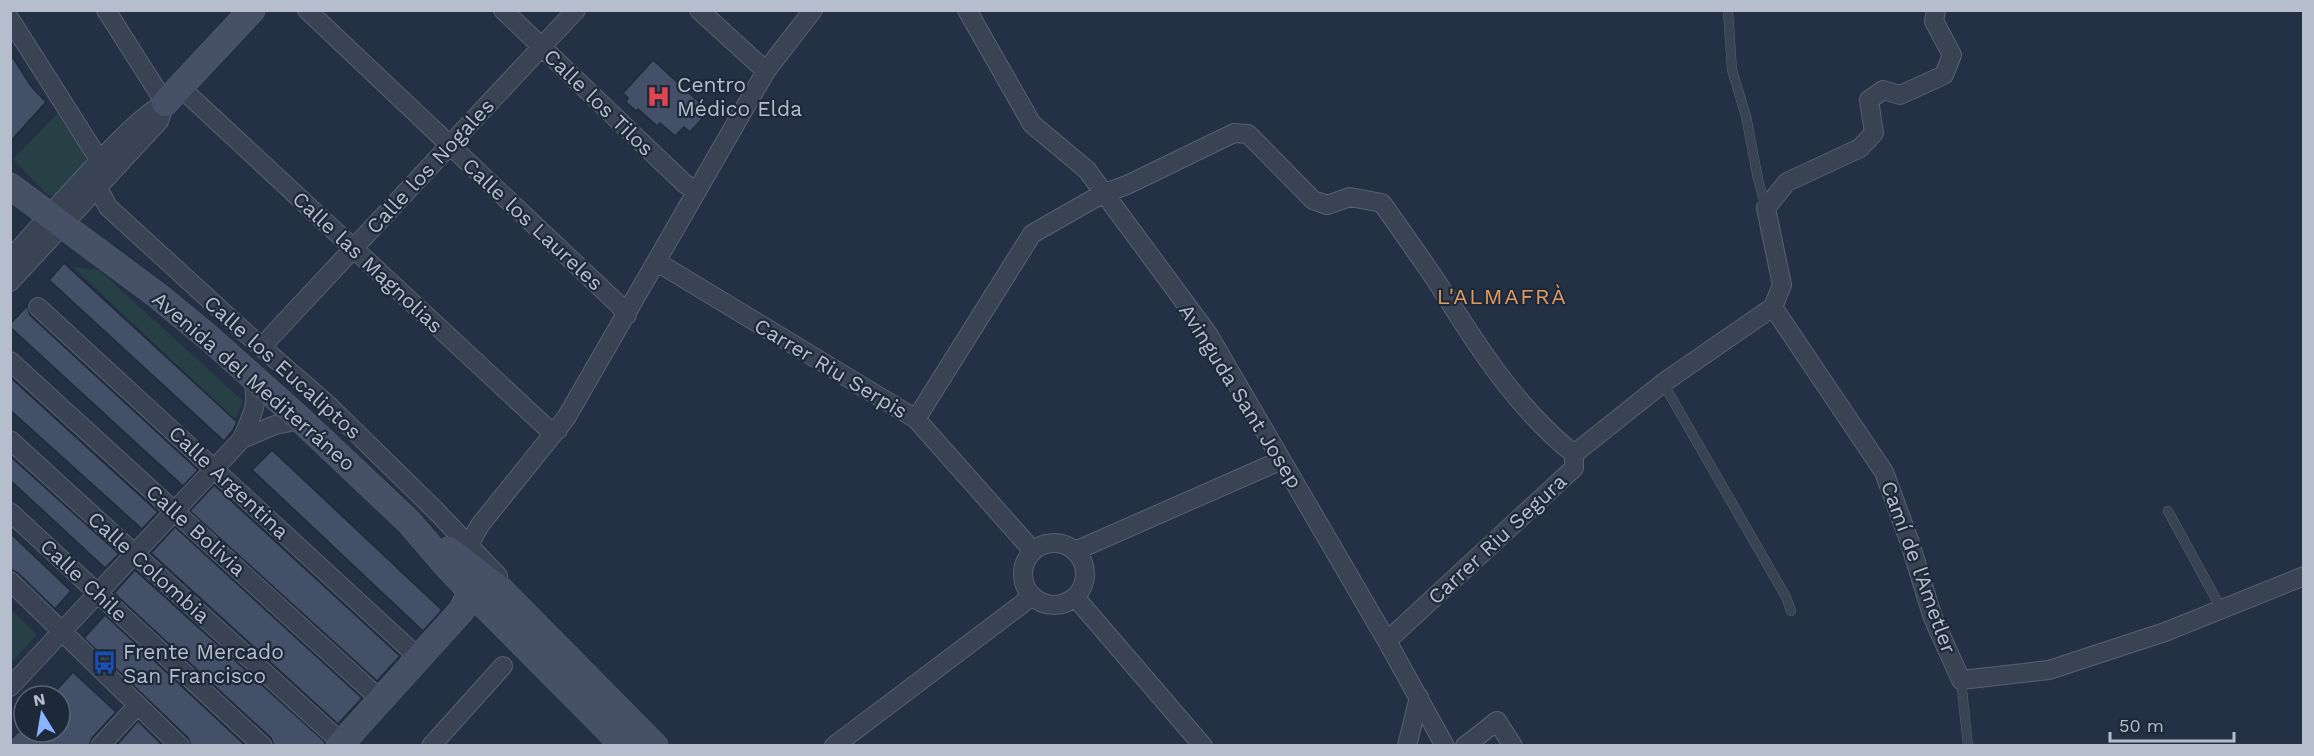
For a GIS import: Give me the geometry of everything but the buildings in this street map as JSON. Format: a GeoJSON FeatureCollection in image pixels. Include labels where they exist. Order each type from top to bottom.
{"type":"FeatureCollection","features":[{"type":"Feature","properties":{"kind":"street","name":"Calle las Magnolias"},"geometry":{"type":"LineString","coordinates":[[106,10],[173,96],[352,248],[547,428],[558,430]]}},
{"type":"Feature","properties":{"kind":"street","name":"Calle los Laureles"},"geometry":{"type":"LineString","coordinates":[[307,10],[627,315]]}},
{"type":"Feature","properties":{"kind":"street","name":"Calle los Tilos"},"geometry":{"type":"LineString","coordinates":[[503,10],[685,184],[697,191]]}},
{"type":"Feature","properties":{"kind":"street","name":"Calle los Nogales"},"geometry":{"type":"LineString","coordinates":[[258,344],[267,341],[576,10]]}},
{"type":"Feature","properties":{"kind":"street"},"geometry":{"type":"LineString","coordinates":[[699,10],[766,71]]}},
{"type":"Feature","properties":{"kind":"street"},"geometry":{"type":"LineString","coordinates":[[340,744],[440,635],[471,582],[480,525],[558,430],[627,315],[766,71],[813,10]]}},
{"type":"Feature","properties":{"kind":"street","name":"Avinguda Sant Josep"},"geometry":{"type":"LineString","coordinates":[[968,10],[1032,123],[1087,170],[1102,194],[1208,334],[1387,640],[1445,746]]}},
{"type":"Feature","properties":{"kind":"street"},"geometry":{"type":"LineString","coordinates":[[1773,307],[1782,285],[1766,208],[1787,182],[1860,148],[1874,133],[1869,100],[1883,90],[1900,95],[1944,75],[1952,55],[1934,21],[1936,10]]}},
{"type":"Feature","properties":{"kind":"street"},"geometry":{"type":"LineString","coordinates":[[10,282],[100,161],[144,116],[173,96],[252,11]]}},
{"type":"Feature","properties":{"kind":"street"},"geometry":{"type":"LineString","coordinates":[[10,19],[100,161]]}},
{"type":"Feature","properties":{"kind":"street"},"geometry":{"type":"LineString","coordinates":[[10,259],[98,188],[159,121],[173,96]]}},
{"type":"Feature","properties":{"kind":"street"},"geometry":{"type":"LineString","coordinates":[[916,418],[1032,234],[1102,194],[1127,185],[1234,133],[1248,134],[1313,200],[1327,205],[1350,196],[1382,203],[1490,364],[1551,436],[1574,454]]}},
{"type":"Feature","properties":{"kind":"street","name":"Avenida del Mediterráneo"},"geometry":{"type":"LineString","coordinates":[[10,186],[184,317],[302,420],[471,582],[503,623],[624,746]]}},
{"type":"Feature","properties":{"kind":"street","name":"Calle los Eucaliptos"},"geometry":{"type":"LineString","coordinates":[[98,188],[108,207],[327,404],[438,513],[471,582]]}},
{"type":"Feature","properties":{"kind":"street","name":"Carrer Riu Serpis"},"geometry":{"type":"LineString","coordinates":[[657,262],[916,418],[1033,551]]}},
{"type":"Feature","properties":{"kind":"street","name":"Calle Argentina"},"geometry":{"type":"LineString","coordinates":[[38,307],[419,658]]}},
{"type":"Feature","properties":{"kind":"street","name":"Carrer Riu Segura"},"geometry":{"type":"LineString","coordinates":[[1387,640],[1574,468],[1574,454],[1663,383],[1773,307]]}},
{"type":"Feature","properties":{"kind":"street","name":"Camí de l'Ametler"},"geometry":{"type":"LineString","coordinates":[[1773,307],[1884,472],[1909,540],[1933,618],[1961,680],[2049,670],[2165,632],[2304,576]]}},
{"type":"Feature","properties":{"kind":"street","name":"Calle Bolivia"},"geometry":{"type":"LineString","coordinates":[[10,361],[381,700]]}},
{"type":"Feature","properties":{"kind":"street"},"geometry":{"type":"LineString","coordinates":[[10,687],[243,439],[255,410],[257,393],[252,377]]}},
{"type":"Feature","properties":{"kind":"street"},"geometry":{"type":"LineString","coordinates":[[243,439],[275,425],[302,420]]}},
{"type":"Feature","properties":{"kind":"street","name":"Calle Colombia"},"geometry":{"type":"LineString","coordinates":[[10,440],[340,744]]}},
{"type":"Feature","properties":{"kind":"street"},"geometry":{"type":"LineString","coordinates":[[1075,551],[1265,468],[1280,458]]}},
{"type":"Feature","properties":{"kind":"street","name":"Calle Chile"},"geometry":{"type":"LineString","coordinates":[[10,512],[263,746]]}},
{"type":"Feature","properties":{"kind":"street"},"geometry":{"type":"LineString","coordinates":[[1049,543],[1067,546],[1075,551],[1084,569],[1084,579],[1075,597],[1057,605],[1048,604],[1031,595],[1023,578],[1023,568],[1033,551],[1049,543]]}},
{"type":"Feature","properties":{"kind":"street"},"geometry":{"type":"LineString","coordinates":[[10,581],[179,745]]}},
{"type":"Feature","properties":{"kind":"street","name":"Avenida del Mediterráneo"},"geometry":{"type":"LineString","coordinates":[[471,582],[501,590],[655,746]]}},
{"type":"Feature","properties":{"kind":"street","name":"Avenida del Mediterráneo"},"geometry":{"type":"LineString","coordinates":[[471,582],[495,599],[505,603],[543,633]]}},
{"type":"Feature","properties":{"kind":"street","name":"Avenida del Mediterráneo"},"geometry":{"type":"LineString","coordinates":[[471,582],[544,623],[581,669]]}},
{"type":"Feature","properties":{"kind":"street"},"geometry":{"type":"LineString","coordinates":[[834,746],[1031,595]]}},
{"type":"Feature","properties":{"kind":"street"},"geometry":{"type":"LineString","coordinates":[[1075,597],[1203,746]]}},
{"type":"Feature","properties":{"kind":"street"},"geometry":{"type":"LineString","coordinates":[[440,635],[468,624],[503,623]]}},
{"type":"Feature","properties":{"kind":"street"},"geometry":{"type":"LineString","coordinates":[[431,746],[503,666]]}},
{"type":"Feature","properties":{"kind":"street"},"geometry":{"type":"LineString","coordinates":[[1407,746],[1419,697]]}},
{"type":"Feature","properties":{"kind":"street"},"geometry":{"type":"LineString","coordinates":[[100,746],[138,705]]}},
{"type":"Feature","properties":{"kind":"street"},"geometry":{"type":"LineString","coordinates":[[1465,746],[1497,721],[1514,746]]}},
{"type":"Feature","properties":{"kind":"lane"},"geometry":{"type":"LineString","coordinates":[[1728,10],[1732,70],[1746,116],[1766,208]]}},
{"type":"Feature","properties":{"kind":"lane"},"geometry":{"type":"LineString","coordinates":[[1663,383],[1786,597],[1791,611]]}},
{"type":"Feature","properties":{"kind":"lane"},"geometry":{"type":"LineString","coordinates":[[2168,511],[2222,610]]}},
{"type":"Feature","properties":{"kind":"lane"},"geometry":{"type":"LineString","coordinates":[[1961,680],[1968,746]]}},
{"type":"Feature","properties":{"kind":"green space"},"geometry":{"type":"Polygon","coordinates":[[[57,114],[92,162],[55,196],[47,194],[13,159],[57,114]]]}},
{"type":"Feature","properties":{"kind":"green space"},"geometry":{"type":"Polygon","coordinates":[[[73,267],[99,270],[243,401],[235,420],[73,267]]]}},
{"type":"Feature","properties":{"kind":"green space"},"geometry":{"type":"Polygon","coordinates":[[[11,609],[37,635],[10,663],[11,609]]]}},
{"type":"Feature","properties":{"kind":"place","name":"Centro Médico Elda"},"geometry":{"type":"Point","coordinates":[659,96]}},
{"type":"Feature","properties":{"kind":"place","name":"Frente Mercado San Francisco"},"geometry":{"type":"Point","coordinates":[105,663]}},
{"type":"Feature","properties":{"kind":"district","name":"L'ALMAFRÀ"},"geometry":{"type":"Point","coordinates":[1502,296]}}]}
